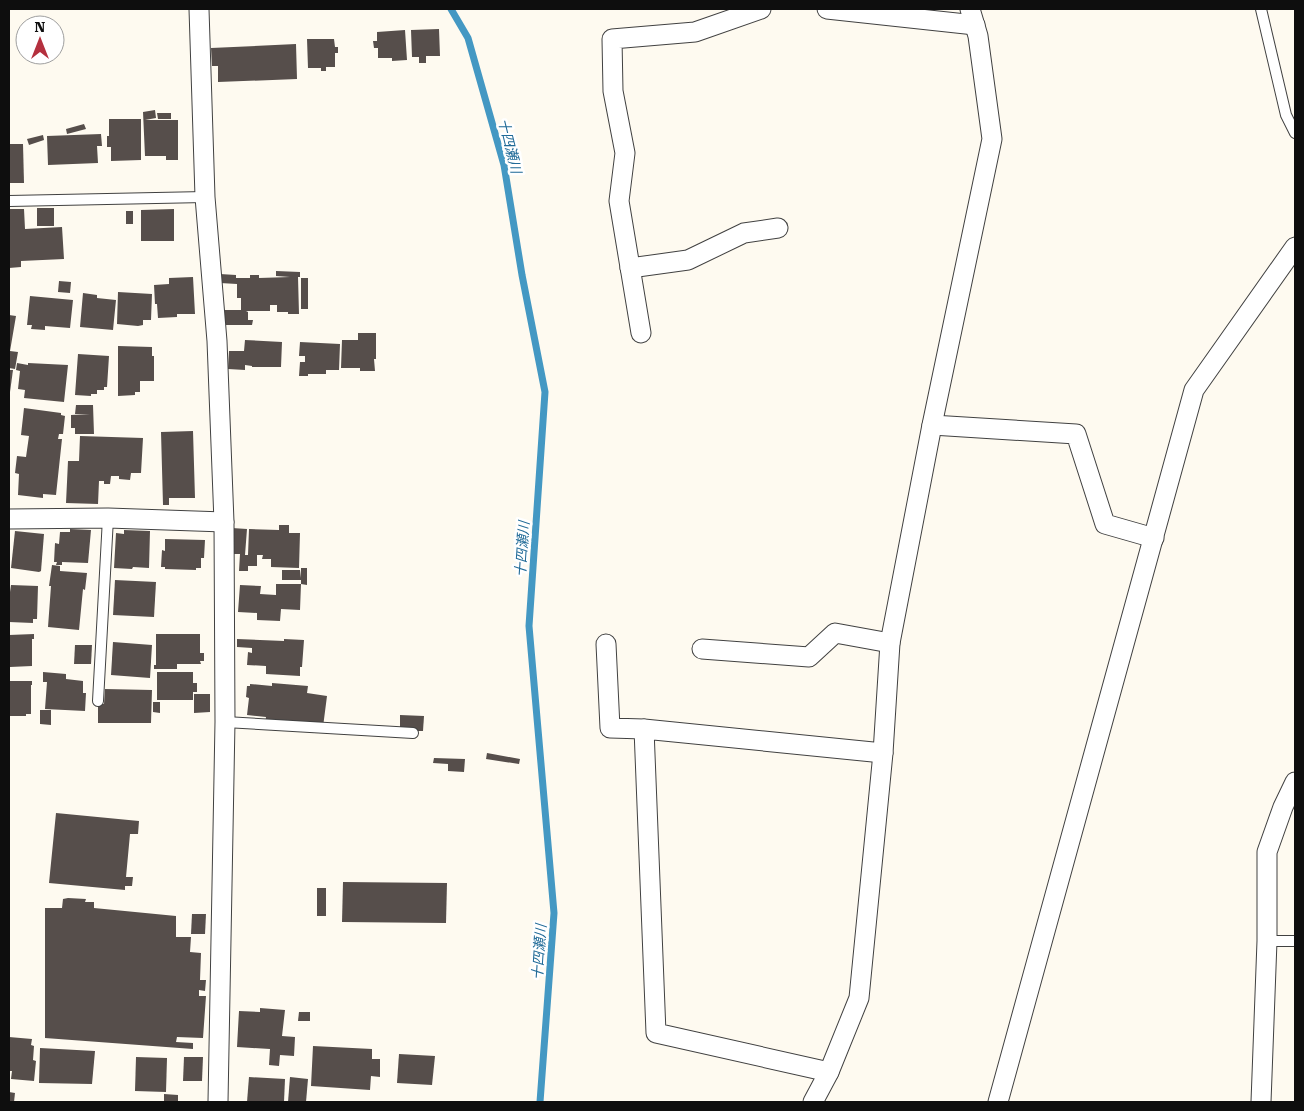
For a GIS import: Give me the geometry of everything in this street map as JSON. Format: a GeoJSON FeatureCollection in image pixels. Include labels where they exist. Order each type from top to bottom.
{"type":"FeatureCollection","features":[{"type":"Feature","properties":{"kind":"street"},"geometry":{"type":"LineString","coordinates":[[199,9],[205,197],[217,341],[224,522],[225,722],[218,1102]]}},
{"type":"Feature","properties":{"kind":"street"},"geometry":{"type":"LineString","coordinates":[[641,333],[619,201],[626,153],[613,91],[612,39],[695,32],[761,9]]}},
{"type":"Feature","properties":{"kind":"street"},"geometry":{"type":"LineString","coordinates":[[813,1102],[829,1072],[859,998],[883,753],[890,643],[932,425],[992,139],[978,36],[972,17],[828,9]]}},
{"type":"Feature","properties":{"kind":"street"},"geometry":{"type":"LineString","coordinates":[[630,268],[688,260],[744,233],[778,228]]}},
{"type":"Feature","properties":{"kind":"street"},"geometry":{"type":"LineString","coordinates":[[998,1102],[1194,390],[1295,247]]}},
{"type":"Feature","properties":{"kind":"street"},"geometry":{"type":"LineString","coordinates":[[932,425],[1076,434],[1105,524],[1154,538]]}},
{"type":"Feature","properties":{"kind":"street"},"geometry":{"type":"LineString","coordinates":[[9,519],[108,518],[224,522]]}},
{"type":"Feature","properties":{"kind":"street"},"geometry":{"type":"LineString","coordinates":[[702,649],[809,657],[834,633],[890,643]]}},
{"type":"Feature","properties":{"kind":"street"},"geometry":{"type":"LineString","coordinates":[[606,644],[610,728],[644,729],[883,753]]}},
{"type":"Feature","properties":{"kind":"street"},"geometry":{"type":"LineString","coordinates":[[644,729],[656,1033],[829,1072]]}},
{"type":"Feature","properties":{"kind":"street"},"geometry":{"type":"LineString","coordinates":[[1261,1102],[1267,940],[1267,852],[1289,808],[1295,782]]}},
{"type":"Feature","properties":{"kind":"lane"},"geometry":{"type":"LineString","coordinates":[[1261,9],[1286,115],[1295,133]]}},
{"type":"Feature","properties":{"kind":"lane"},"geometry":{"type":"LineString","coordinates":[[9,201],[205,197]]}},
{"type":"Feature","properties":{"kind":"lane"},"geometry":{"type":"LineString","coordinates":[[98,701],[108,518]]}},
{"type":"Feature","properties":{"kind":"lane"},"geometry":{"type":"LineString","coordinates":[[225,722],[413,733]]}},
{"type":"Feature","properties":{"kind":"lane"},"geometry":{"type":"LineString","coordinates":[[1267,940],[1295,941]]}},
{"type":"Feature","properties":{"kind":"building"},"geometry":{"type":"Polygon","coordinates":[[[439,29],[440,56],[426,56],[426,63],[419,63],[419,57],[412,57],[411,30],[439,29]]]}},
{"type":"Feature","properties":{"kind":"building"},"geometry":{"type":"Polygon","coordinates":[[[405,30],[407,60],[392,61],[392,58],[378,58],[378,48],[374,48],[373,41],[377,41],[377,32],[405,30]]]}},
{"type":"Feature","properties":{"kind":"building"},"geometry":{"type":"Polygon","coordinates":[[[307,39],[334,39],[335,47],[338,47],[338,53],[335,53],[335,67],[326,67],[326,71],[321,71],[321,68],[308,68],[307,39]]]}},
{"type":"Feature","properties":{"kind":"building"},"geometry":{"type":"Polygon","coordinates":[[[296,44],[297,79],[218,82],[218,66],[212,66],[211,48],[296,44]]]}},
{"type":"Feature","properties":{"kind":"building"},"geometry":{"type":"Polygon","coordinates":[[[155,110],[156,118],[145,120],[178,120],[178,160],[166,160],[166,156],[145,156],[143,112],[155,110]]]}},
{"type":"Feature","properties":{"kind":"building"},"geometry":{"type":"Polygon","coordinates":[[[157,113],[171,113],[171,119],[158,119],[157,113]]]}},
{"type":"Feature","properties":{"kind":"building"},"geometry":{"type":"Polygon","coordinates":[[[109,119],[141,119],[141,160],[111,161],[111,147],[107,147],[109,119]]]}},
{"type":"Feature","properties":{"kind":"building"},"geometry":{"type":"Polygon","coordinates":[[[84,124],[86,129],[67,134],[66,129],[84,124]]]}},
{"type":"Feature","properties":{"kind":"building"},"geometry":{"type":"Polygon","coordinates":[[[101,134],[102,146],[97,146],[98,163],[48,165],[47,136],[101,134]]]}},
{"type":"Feature","properties":{"kind":"building"},"geometry":{"type":"Polygon","coordinates":[[[43,135],[44,140],[29,145],[27,139],[43,135]]]}},
{"type":"Feature","properties":{"kind":"building"},"geometry":{"type":"Polygon","coordinates":[[[9,144],[23,144],[24,183],[9,183],[9,144]]]}},
{"type":"Feature","properties":{"kind":"building"},"geometry":{"type":"Polygon","coordinates":[[[37,208],[54,208],[54,226],[37,226],[37,208]]]}},
{"type":"Feature","properties":{"kind":"building"},"geometry":{"type":"Polygon","coordinates":[[[9,209],[24,209],[25,229],[62,227],[64,259],[21,261],[21,267],[9,268],[9,209]]]}},
{"type":"Feature","properties":{"kind":"building"},"geometry":{"type":"Polygon","coordinates":[[[174,209],[174,241],[141,241],[141,210],[174,209]]]}},
{"type":"Feature","properties":{"kind":"building"},"geometry":{"type":"Polygon","coordinates":[[[126,211],[133,211],[133,224],[126,224],[126,211]]]}},
{"type":"Feature","properties":{"kind":"building"},"geometry":{"type":"Polygon","coordinates":[[[276,271],[300,272],[300,277],[298,277],[299,314],[277,312],[277,305],[270,305],[270,311],[246,311],[248,312],[248,320],[253,320],[252,325],[222,325],[222,310],[241,310],[241,298],[237,298],[237,284],[220,283],[220,274],[236,275],[236,278],[250,278],[250,275],[259,275],[259,278],[290,277],[276,276],[276,271]]]}},
{"type":"Feature","properties":{"kind":"building"},"geometry":{"type":"Polygon","coordinates":[[[193,277],[195,314],[177,314],[177,317],[158,318],[154,285],[169,284],[169,278],[193,277]]]}},
{"type":"Feature","properties":{"kind":"building"},"geometry":{"type":"Polygon","coordinates":[[[301,278],[308,278],[308,309],[301,309],[301,278]]]}},
{"type":"Feature","properties":{"kind":"building"},"geometry":{"type":"Polygon","coordinates":[[[59,281],[71,282],[70,293],[58,292],[59,281]]]}},
{"type":"Feature","properties":{"kind":"building"},"geometry":{"type":"Polygon","coordinates":[[[118,292],[152,294],[151,320],[143,320],[143,325],[138,326],[117,324],[118,292]]]}},
{"type":"Feature","properties":{"kind":"building"},"geometry":{"type":"Polygon","coordinates":[[[83,293],[97,295],[97,298],[116,300],[113,330],[80,327],[83,293]]]}},
{"type":"Feature","properties":{"kind":"building"},"geometry":{"type":"Polygon","coordinates":[[[30,296],[73,300],[70,328],[45,326],[45,330],[31,329],[32,325],[27,325],[30,296]]]}},
{"type":"Feature","properties":{"kind":"building"},"geometry":{"type":"Polygon","coordinates":[[[9,315],[16,316],[10,351],[18,352],[15,369],[9,368],[9,315]]]}},
{"type":"Feature","properties":{"kind":"building"},"geometry":{"type":"Polygon","coordinates":[[[358,333],[376,333],[375,371],[360,371],[360,368],[341,368],[342,340],[358,340],[358,333]]]}},
{"type":"Feature","properties":{"kind":"building"},"geometry":{"type":"Polygon","coordinates":[[[245,340],[282,342],[281,367],[252,367],[245,365],[245,370],[228,369],[229,351],[244,351],[245,340]]]}},
{"type":"Feature","properties":{"kind":"building"},"geometry":{"type":"Polygon","coordinates":[[[300,342],[340,344],[339,370],[326,370],[326,374],[299,376],[300,362],[305,362],[305,356],[299,356],[300,342]]]}},
{"type":"Feature","properties":{"kind":"building"},"geometry":{"type":"Polygon","coordinates":[[[118,346],[152,347],[154,381],[140,381],[140,392],[135,392],[135,395],[118,396],[118,346]]]}},
{"type":"Feature","properties":{"kind":"building"},"geometry":{"type":"Polygon","coordinates":[[[78,354],[109,356],[107,387],[104,387],[104,390],[97,390],[97,394],[91,394],[91,396],[75,395],[78,354]]]}},
{"type":"Feature","properties":{"kind":"building"},"geometry":{"type":"Polygon","coordinates":[[[17,363],[28,365],[28,363],[68,365],[64,402],[24,398],[25,390],[18,389],[20,371],[16,370],[17,363]]]}},
{"type":"Feature","properties":{"kind":"building"},"geometry":{"type":"Polygon","coordinates":[[[9,370],[13,370],[10,392],[9,392],[9,370]]]}},
{"type":"Feature","properties":{"kind":"building"},"geometry":{"type":"Polygon","coordinates":[[[76,405],[93,405],[94,434],[75,434],[75,428],[71,428],[71,415],[90,414],[75,414],[76,405]]]}},
{"type":"Feature","properties":{"kind":"building"},"geometry":{"type":"Polygon","coordinates":[[[24,408],[61,413],[61,415],[65,416],[63,434],[59,434],[58,439],[62,439],[56,495],[43,494],[43,498],[18,495],[19,474],[15,473],[17,456],[26,457],[29,436],[21,435],[24,408]]]}},
{"type":"Feature","properties":{"kind":"building"},"geometry":{"type":"Polygon","coordinates":[[[193,431],[195,498],[169,498],[169,505],[163,505],[161,432],[193,431]]]}},
{"type":"Feature","properties":{"kind":"building"},"geometry":{"type":"Polygon","coordinates":[[[80,436],[143,438],[141,473],[131,473],[130,480],[119,479],[119,476],[111,476],[110,484],[104,484],[104,481],[99,481],[98,504],[66,503],[68,461],[79,461],[80,436]]]}},
{"type":"Feature","properties":{"kind":"building"},"geometry":{"type":"Polygon","coordinates":[[[279,525],[289,525],[289,533],[300,533],[299,568],[271,567],[271,559],[262,559],[263,555],[257,555],[257,566],[248,566],[248,571],[239,571],[240,554],[233,554],[232,528],[247,529],[245,555],[248,555],[249,529],[279,530],[279,525]]]}},
{"type":"Feature","properties":{"kind":"building"},"geometry":{"type":"Polygon","coordinates":[[[70,529],[91,530],[88,563],[62,562],[62,565],[56,565],[57,562],[54,562],[55,543],[59,544],[60,532],[70,532],[70,529]]]}},
{"type":"Feature","properties":{"kind":"building"},"geometry":{"type":"Polygon","coordinates":[[[124,530],[150,531],[149,568],[114,568],[116,533],[124,534],[124,530]]]}},
{"type":"Feature","properties":{"kind":"building"},"geometry":{"type":"Polygon","coordinates":[[[15,531],[44,534],[41,571],[11,568],[15,531]]]}},
{"type":"Feature","properties":{"kind":"building"},"geometry":{"type":"Polygon","coordinates":[[[165,539],[205,540],[204,558],[201,558],[201,568],[196,568],[196,570],[165,569],[165,567],[161,567],[162,550],[165,551],[165,539]]]}},
{"type":"Feature","properties":{"kind":"building"},"geometry":{"type":"Polygon","coordinates":[[[52,565],[60,566],[60,571],[87,573],[85,590],[83,589],[79,630],[48,627],[51,586],[49,586],[52,565]]]}},
{"type":"Feature","properties":{"kind":"building"},"geometry":{"type":"Polygon","coordinates":[[[301,568],[307,568],[307,585],[301,584],[301,580],[282,580],[282,570],[300,570],[301,578],[301,568]]]}},
{"type":"Feature","properties":{"kind":"building"},"geometry":{"type":"Polygon","coordinates":[[[115,580],[156,582],[154,617],[113,615],[115,580]]]}},
{"type":"Feature","properties":{"kind":"building"},"geometry":{"type":"Polygon","coordinates":[[[276,584],[301,584],[300,610],[281,609],[280,621],[257,620],[257,613],[238,612],[240,585],[261,586],[260,594],[276,595],[276,584]]]}},
{"type":"Feature","properties":{"kind":"building"},"geometry":{"type":"Polygon","coordinates":[[[11,585],[38,586],[37,619],[33,619],[33,623],[9,622],[9,592],[11,585]]]}},
{"type":"Feature","properties":{"kind":"building"},"geometry":{"type":"Polygon","coordinates":[[[34,634],[34,639],[32,639],[32,666],[10,667],[9,635],[34,634]]]}},
{"type":"Feature","properties":{"kind":"building"},"geometry":{"type":"Polygon","coordinates":[[[156,634],[200,634],[200,653],[204,653],[204,661],[200,661],[201,664],[177,664],[177,669],[154,669],[154,665],[156,665],[156,634]]]}},
{"type":"Feature","properties":{"kind":"building"},"geometry":{"type":"Polygon","coordinates":[[[237,639],[304,640],[300,676],[266,674],[266,666],[247,665],[248,652],[252,653],[252,648],[237,647],[237,639]]]}},
{"type":"Feature","properties":{"kind":"building"},"geometry":{"type":"Polygon","coordinates":[[[113,642],[152,645],[150,678],[111,675],[113,642]]]}},
{"type":"Feature","properties":{"kind":"building"},"geometry":{"type":"Polygon","coordinates":[[[75,645],[92,645],[91,664],[74,664],[75,645]]]}},
{"type":"Feature","properties":{"kind":"building"},"geometry":{"type":"Polygon","coordinates":[[[43,672],[66,674],[66,679],[83,681],[83,693],[86,693],[85,711],[45,709],[47,682],[43,682],[43,672]]]}},
{"type":"Feature","properties":{"kind":"building"},"geometry":{"type":"Polygon","coordinates":[[[157,672],[193,672],[193,683],[197,683],[197,692],[193,692],[193,700],[157,700],[157,672]]]}},
{"type":"Feature","properties":{"kind":"building"},"geometry":{"type":"Polygon","coordinates":[[[9,681],[32,681],[31,714],[26,714],[26,716],[9,716],[9,681]]]}},
{"type":"Feature","properties":{"kind":"building"},"geometry":{"type":"Polygon","coordinates":[[[272,683],[308,686],[307,693],[327,696],[323,727],[265,724],[266,717],[247,715],[249,698],[246,697],[247,686],[250,686],[250,684],[272,686],[272,683]]]}},
{"type":"Feature","properties":{"kind":"building"},"geometry":{"type":"Polygon","coordinates":[[[105,689],[152,690],[151,723],[98,723],[98,704],[104,704],[105,689]]]}},
{"type":"Feature","properties":{"kind":"building"},"geometry":{"type":"Polygon","coordinates":[[[194,694],[210,694],[210,712],[194,713],[194,694]]]}},
{"type":"Feature","properties":{"kind":"building"},"geometry":{"type":"Polygon","coordinates":[[[153,702],[160,702],[160,713],[153,712],[153,702]]]}},
{"type":"Feature","properties":{"kind":"building"},"geometry":{"type":"Polygon","coordinates":[[[40,710],[51,710],[51,725],[40,724],[40,710]]]}},
{"type":"Feature","properties":{"kind":"building"},"geometry":{"type":"Polygon","coordinates":[[[400,715],[424,716],[423,731],[400,731],[400,715]]]}},
{"type":"Feature","properties":{"kind":"building"},"geometry":{"type":"Polygon","coordinates":[[[487,753],[520,759],[519,764],[486,759],[487,753]]]}},
{"type":"Feature","properties":{"kind":"building"},"geometry":{"type":"Polygon","coordinates":[[[434,758],[465,759],[464,772],[448,771],[448,764],[433,763],[434,758]]]}},
{"type":"Feature","properties":{"kind":"building"},"geometry":{"type":"Polygon","coordinates":[[[56,813],[139,821],[138,834],[130,834],[126,877],[133,877],[132,886],[125,886],[125,890],[49,883],[56,813]]]}},
{"type":"Feature","properties":{"kind":"building"},"geometry":{"type":"Polygon","coordinates":[[[343,882],[447,883],[446,923],[342,922],[343,882]]]}},
{"type":"Feature","properties":{"kind":"building"},"geometry":{"type":"Polygon","coordinates":[[[317,888],[326,888],[326,916],[317,916],[317,888]]]}},
{"type":"Feature","properties":{"kind":"building"},"geometry":{"type":"Polygon","coordinates":[[[63,899],[86,899],[85,902],[94,902],[94,908],[176,916],[176,937],[191,937],[190,952],[201,953],[200,980],[206,980],[205,991],[199,990],[199,996],[206,996],[203,1038],[177,1037],[176,1042],[193,1043],[193,1049],[45,1038],[45,908],[62,908],[63,899]]]}},
{"type":"Feature","properties":{"kind":"building"},"geometry":{"type":"Polygon","coordinates":[[[192,914],[206,914],[205,934],[191,934],[192,914]]]}},
{"type":"Feature","properties":{"kind":"building"},"geometry":{"type":"Polygon","coordinates":[[[260,1008],[285,1010],[282,1036],[295,1037],[294,1056],[280,1055],[279,1066],[269,1065],[270,1049],[237,1047],[239,1011],[260,1012],[260,1008]]]}},
{"type":"Feature","properties":{"kind":"building"},"geometry":{"type":"Polygon","coordinates":[[[299,1012],[310,1012],[310,1021],[298,1021],[299,1012]]]}},
{"type":"Feature","properties":{"kind":"building"},"geometry":{"type":"Polygon","coordinates":[[[9,1037],[32,1039],[31,1045],[34,1046],[33,1060],[36,1061],[34,1081],[11,1079],[12,1071],[9,1071],[9,1037]]]}},
{"type":"Feature","properties":{"kind":"building"},"geometry":{"type":"Polygon","coordinates":[[[313,1046],[372,1049],[372,1059],[380,1059],[380,1077],[371,1076],[370,1090],[311,1086],[313,1046]]]}},
{"type":"Feature","properties":{"kind":"building"},"geometry":{"type":"Polygon","coordinates":[[[40,1048],[95,1051],[92,1084],[39,1083],[40,1048]]]}},
{"type":"Feature","properties":{"kind":"building"},"geometry":{"type":"Polygon","coordinates":[[[399,1054],[435,1056],[432,1085],[397,1083],[399,1054]]]}},
{"type":"Feature","properties":{"kind":"building"},"geometry":{"type":"Polygon","coordinates":[[[136,1057],[167,1058],[166,1092],[135,1091],[136,1057]]]}},
{"type":"Feature","properties":{"kind":"building"},"geometry":{"type":"Polygon","coordinates":[[[184,1057],[203,1057],[202,1081],[183,1081],[184,1057]]]}},
{"type":"Feature","properties":{"kind":"building"},"geometry":{"type":"Polygon","coordinates":[[[249,1077],[285,1079],[284,1102],[247,1102],[249,1077]]]}},
{"type":"Feature","properties":{"kind":"building"},"geometry":{"type":"Polygon","coordinates":[[[290,1077],[308,1079],[306,1102],[288,1102],[290,1077]]]}},
{"type":"Feature","properties":{"kind":"building"},"geometry":{"type":"Polygon","coordinates":[[[9,1092],[15,1093],[14,1102],[9,1102],[9,1092]]]}},
{"type":"Feature","properties":{"kind":"building"},"geometry":{"type":"Polygon","coordinates":[[[164,1094],[178,1095],[178,1102],[164,1102],[164,1094]]]}},
{"type":"Feature","properties":{"kind":"waterway","name":"十四瀬川"},"geometry":{"type":"LineString","coordinates":[[451,9],[468,38],[504,165],[522,275],[545,392],[529,626],[554,913],[540,1102]]}}]}
